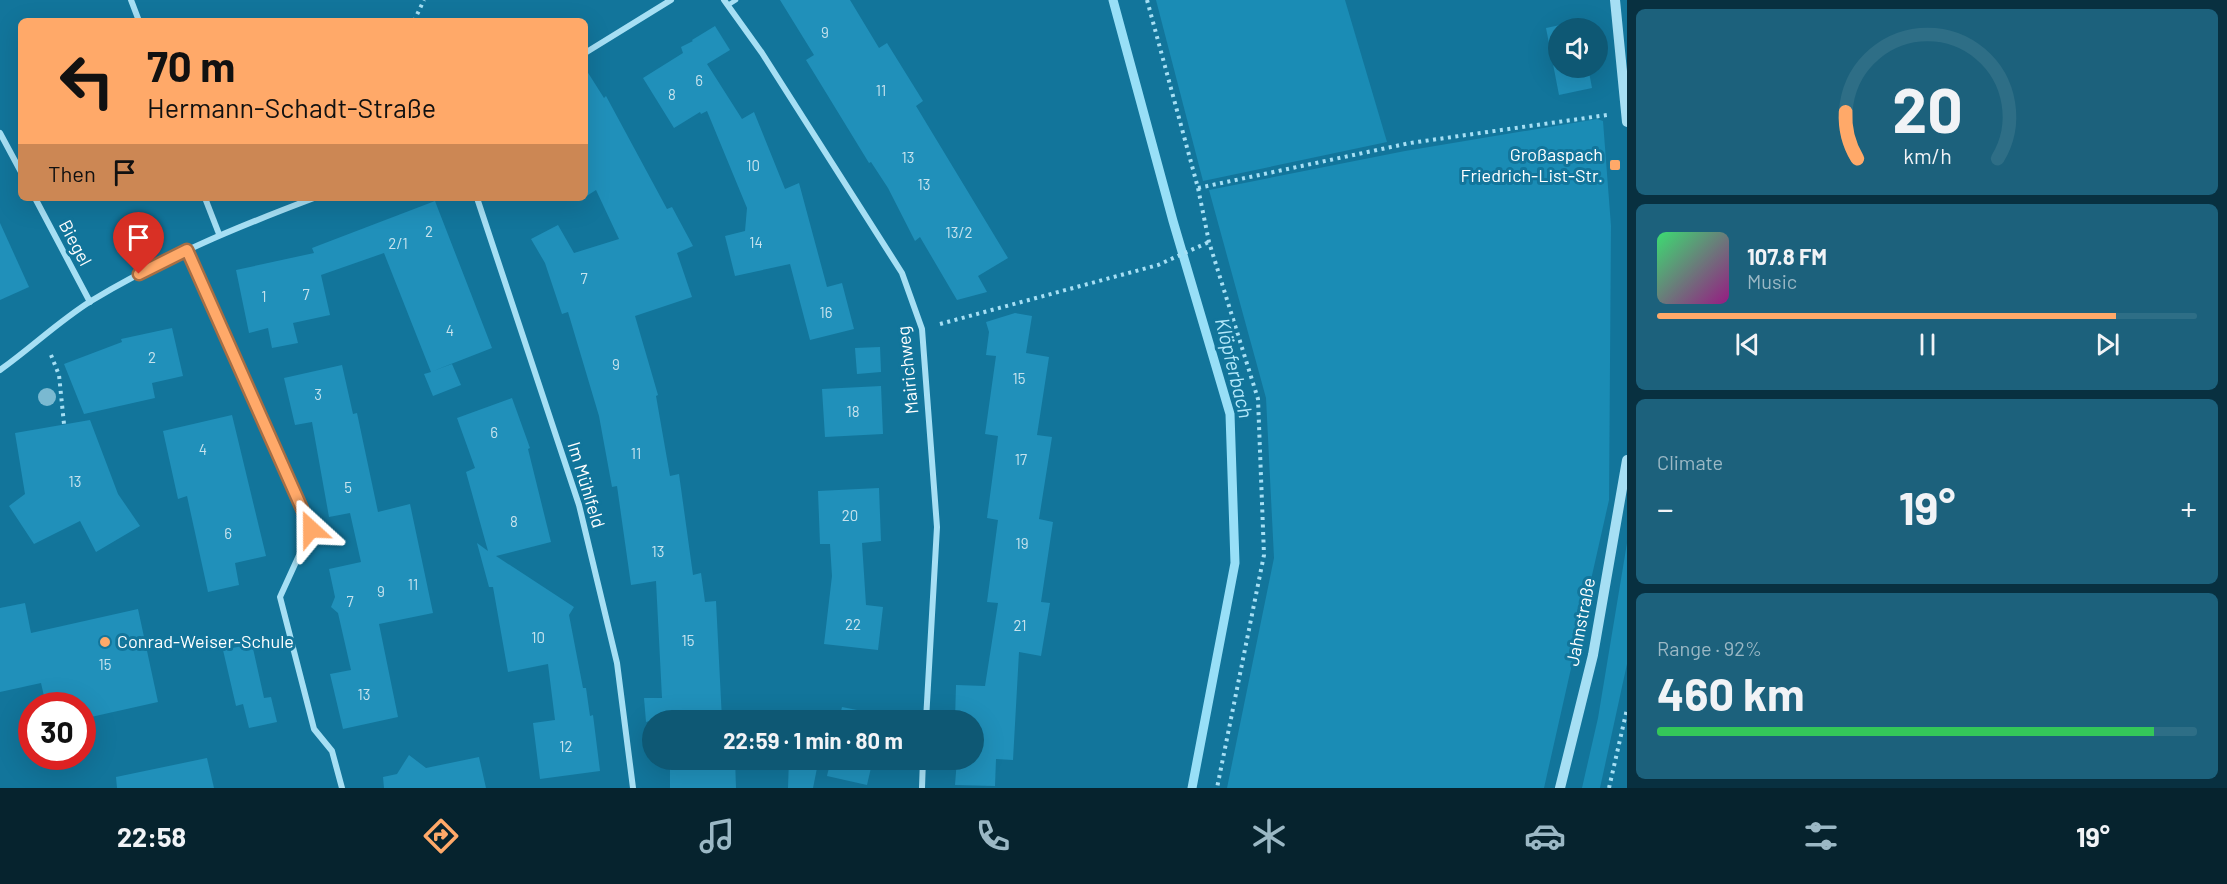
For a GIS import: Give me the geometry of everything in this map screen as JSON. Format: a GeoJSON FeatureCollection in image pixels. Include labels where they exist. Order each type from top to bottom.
{"type":"FeatureCollection","features":[{"type":"Feature","properties":{"kind":"street"},"geometry":{"type":"LineString","coordinates":[[131,0],[138,18]]}},
{"type":"Feature","properties":{"kind":"street"},"geometry":{"type":"LineString","coordinates":[[588,51],[671,0]]}},
{"type":"Feature","properties":{"kind":"street"},"geometry":{"type":"LineString","coordinates":[[1615,0],[1626,117]]}},
{"type":"Feature","properties":{"kind":"street","name":"Mairichweg"},"geometry":{"type":"LineString","coordinates":[[726,2],[762,53],[902,273],[922,329],[937,527],[927,710]]}},
{"type":"Feature","properties":{"kind":"street"},"geometry":{"type":"LineString","coordinates":[[0,133],[18,166]]}},
{"type":"Feature","properties":{"kind":"street","name":"Biegel"},"geometry":{"type":"LineString","coordinates":[[36,201],[90,302]]}},
{"type":"Feature","properties":{"kind":"street"},"geometry":{"type":"LineString","coordinates":[[207,201],[219,234]]}},
{"type":"Feature","properties":{"kind":"street"},"geometry":{"type":"LineString","coordinates":[[0,370],[90,302],[155,265],[219,234],[306,201]]}},
{"type":"Feature","properties":{"kind":"street","name":"Im Mühlfeld"},"geometry":{"type":"LineString","coordinates":[[478,201],[579,505],[617,663],[633,788]]}},
{"type":"Feature","properties":{"kind":"street"},"geometry":{"type":"LineString","coordinates":[[187,250],[311,529],[280,597],[314,729],[332,751],[342,788]]}},
{"type":"Feature","properties":{"kind":"street","name":"Jahnstraße"},"geometry":{"type":"LineString","coordinates":[[1560,788],[1593,655],[1627,460]]}},
{"type":"Feature","properties":{"kind":"street"},"geometry":{"type":"LineString","coordinates":[[921,788],[922,770]]}},
{"type":"Feature","properties":{"kind":"lane"},"geometry":{"type":"LineString","coordinates":[[726,2],[736,0]]}},
{"type":"Feature","properties":{"kind":"path"},"geometry":{"type":"LineString","coordinates":[[415,18],[424,0]]}},
{"type":"Feature","properties":{"kind":"path"},"geometry":{"type":"LineString","coordinates":[[1147,0],[1198,188],[1209,243],[1258,399],[1264,555],[1217,788]]}},
{"type":"Feature","properties":{"kind":"path"},"geometry":{"type":"LineString","coordinates":[[1198,188],[1410,143],[1626,117]]}},
{"type":"Feature","properties":{"kind":"path"},"geometry":{"type":"LineString","coordinates":[[922,329],[1158,265],[1209,243]]}},
{"type":"Feature","properties":{"kind":"path"},"geometry":{"type":"LineString","coordinates":[[43,338],[59,375],[64,424]]}},
{"type":"Feature","properties":{"kind":"path"},"geometry":{"type":"LineString","coordinates":[[1609,788],[1627,709]]}},
{"type":"Feature","properties":{"kind":"shaded area"},"geometry":{"type":"Polygon","coordinates":[[[1156,0],[1345,0],[1387,142],[1203,181],[1156,0]]]}},
{"type":"Feature","properties":{"kind":"shaded area"},"geometry":{"type":"Polygon","coordinates":[[[1597,119],[1603,121],[1611,226],[1609,500],[1544,788],[1227,788],[1274,558],[1266,398],[1209,190],[1405,151],[1597,119]]]}},
{"type":"Feature","properties":{"kind":"shaded area"},"geometry":{"type":"Polygon","coordinates":[[[1627,543],[1627,664],[1600,788],[1582,788],[1598,718],[1627,543]]]}},
{"type":"Feature","properties":{"kind":"building"},"geometry":{"type":"Polygon","coordinates":[[[780,0],[850,0],[879,48],[887,43],[923,101],[916,106],[1008,258],[978,276],[987,292],[957,300],[920,237],[915,241],[888,188],[871,162],[869,163],[806,60],[814,55],[780,0]]]}},
{"type":"Feature","properties":{"kind":"building"},"geometry":{"type":"Polygon","coordinates":[[[715,26],[730,50],[707,64],[742,119],[754,112],[785,189],[799,183],[827,287],[842,283],[854,329],[810,340],[790,264],[735,276],[725,236],[745,231],[747,208],[707,111],[701,114],[700,112],[674,128],[643,78],[683,53],[681,47],[715,26]]]}},
{"type":"Feature","properties":{"kind":"building"},"geometry":{"type":"Polygon","coordinates":[[[588,73],[604,98],[606,96],[667,209],[672,207],[693,246],[677,253],[692,297],[635,316],[658,395],[656,396],[670,476],[679,474],[693,575],[701,573],[705,602],[716,601],[721,710],[645,710],[644,698],[662,698],[656,581],[631,585],[617,486],[612,487],[599,416],[568,312],[562,314],[545,263],[531,239],[558,225],[574,253],[619,239],[596,190],[588,195],[588,73]]]}},
{"type":"Feature","properties":{"kind":"building"},"geometry":{"type":"Polygon","coordinates":[[[1556,78],[1590,78],[1592,88],[1559,95],[1556,78]]]}},
{"type":"Feature","properties":{"kind":"building"},"geometry":{"type":"Polygon","coordinates":[[[435,201],[492,348],[433,371],[452,364],[461,385],[433,396],[424,374],[431,372],[384,253],[321,275],[330,315],[293,323],[298,343],[272,348],[268,328],[249,333],[236,270],[314,253],[312,248],[435,201]]]}},
{"type":"Feature","properties":{"kind":"building"},"geometry":{"type":"Polygon","coordinates":[[[0,223],[29,287],[0,300],[0,223]]]}},
{"type":"Feature","properties":{"kind":"building"},"geometry":{"type":"Polygon","coordinates":[[[1015,313],[1032,316],[1026,353],[1049,357],[1037,435],[1052,437],[1039,519],[1053,522],[1041,602],[1050,603],[1041,656],[1019,652],[1013,760],[996,759],[995,786],[955,785],[956,770],[984,770],[984,710],[955,710],[956,685],[985,686],[998,603],[987,602],[998,520],[987,518],[998,436],[985,434],[996,356],[986,355],[989,332],[986,322],[1015,313]]]}},
{"type":"Feature","properties":{"kind":"building"},"geometry":{"type":"Polygon","coordinates":[[[172,328],[183,376],[152,383],[155,398],[84,414],[64,364],[122,342],[121,339],[172,328]]]}},
{"type":"Feature","properties":{"kind":"building"},"geometry":{"type":"Polygon","coordinates":[[[880,347],[881,372],[857,374],[855,348],[880,347]]]}},
{"type":"Feature","properties":{"kind":"building"},"geometry":{"type":"Polygon","coordinates":[[[342,365],[353,414],[357,413],[378,512],[410,504],[433,613],[379,624],[398,717],[343,729],[330,674],[351,670],[338,613],[331,607],[335,597],[329,569],[361,562],[350,513],[329,517],[312,422],[295,425],[284,378],[342,365]]]}},
{"type":"Feature","properties":{"kind":"building"},"geometry":{"type":"Polygon","coordinates":[[[881,386],[883,434],[825,437],[822,389],[881,386]]]}},
{"type":"Feature","properties":{"kind":"building"},"geometry":{"type":"Polygon","coordinates":[[[512,398],[530,448],[528,449],[551,542],[496,556],[574,607],[569,615],[583,688],[586,688],[590,716],[593,715],[600,771],[540,779],[533,723],[555,720],[548,664],[508,672],[493,587],[489,587],[477,543],[488,551],[466,472],[475,468],[457,418],[512,398]]]}},
{"type":"Feature","properties":{"kind":"building"},"geometry":{"type":"Polygon","coordinates":[[[232,415],[266,556],[235,563],[239,585],[208,592],[187,496],[178,499],[163,431],[232,415]]]}},
{"type":"Feature","properties":{"kind":"building"},"geometry":{"type":"Polygon","coordinates":[[[90,420],[118,494],[140,526],[96,552],[80,521],[34,544],[9,506],[25,494],[15,433],[90,420]]]}},
{"type":"Feature","properties":{"kind":"building"},"geometry":{"type":"Polygon","coordinates":[[[879,488],[881,541],[862,543],[866,605],[883,607],[878,650],[824,644],[832,576],[830,544],[820,544],[818,491],[879,488]]]}},
{"type":"Feature","properties":{"kind":"building"},"geometry":{"type":"Polygon","coordinates":[[[25,603],[31,633],[138,609],[158,702],[96,716],[96,692],[43,692],[41,683],[0,692],[0,608],[25,603]]]}},
{"type":"Feature","properties":{"kind":"building"},"geometry":{"type":"Polygon","coordinates":[[[252,644],[264,698],[271,697],[277,722],[249,728],[243,704],[236,706],[223,650],[252,644]]]}},
{"type":"Feature","properties":{"kind":"building"},"geometry":{"type":"Polygon","coordinates":[[[842,707],[857,710],[841,710],[842,707]]]}},
{"type":"Feature","properties":{"kind":"building"},"geometry":{"type":"Polygon","coordinates":[[[409,755],[426,768],[479,757],[486,788],[384,788],[383,777],[397,774],[409,755]]]}},
{"type":"Feature","properties":{"kind":"building"},"geometry":{"type":"Polygon","coordinates":[[[207,758],[214,788],[117,788],[116,777],[207,758]]]}},
{"type":"Feature","properties":{"kind":"building"},"geometry":{"type":"Polygon","coordinates":[[[670,770],[735,770],[736,788],[670,788],[670,770]]]}},
{"type":"Feature","properties":{"kind":"building"},"geometry":{"type":"Polygon","coordinates":[[[789,770],[817,770],[813,788],[788,788],[789,770]]]}},
{"type":"Feature","properties":{"kind":"building"},"geometry":{"type":"Polygon","coordinates":[[[828,770],[870,770],[867,785],[827,776],[828,770]]]}},
{"type":"Feature","properties":{"kind":"waterway","name":"Klöpferbach"},"geometry":{"type":"LineString","coordinates":[[1113,0],[1173,221],[1230,414],[1235,563],[1192,788]]}},
{"type":"Feature","properties":{"kind":"place","name":"Großaspach Friedrich-List-Str."},"geometry":{"type":"Point","coordinates":[1615,165]}},
{"type":"Feature","properties":{"kind":"place","name":"Conrad-Weiser-Schule"},"geometry":{"type":"Point","coordinates":[105,642]}},
{"type":"Feature","properties":{"kind":"route"},"geometry":{"type":"LineString","coordinates":[[139,274],[187,250],[311,529]]}}]}
